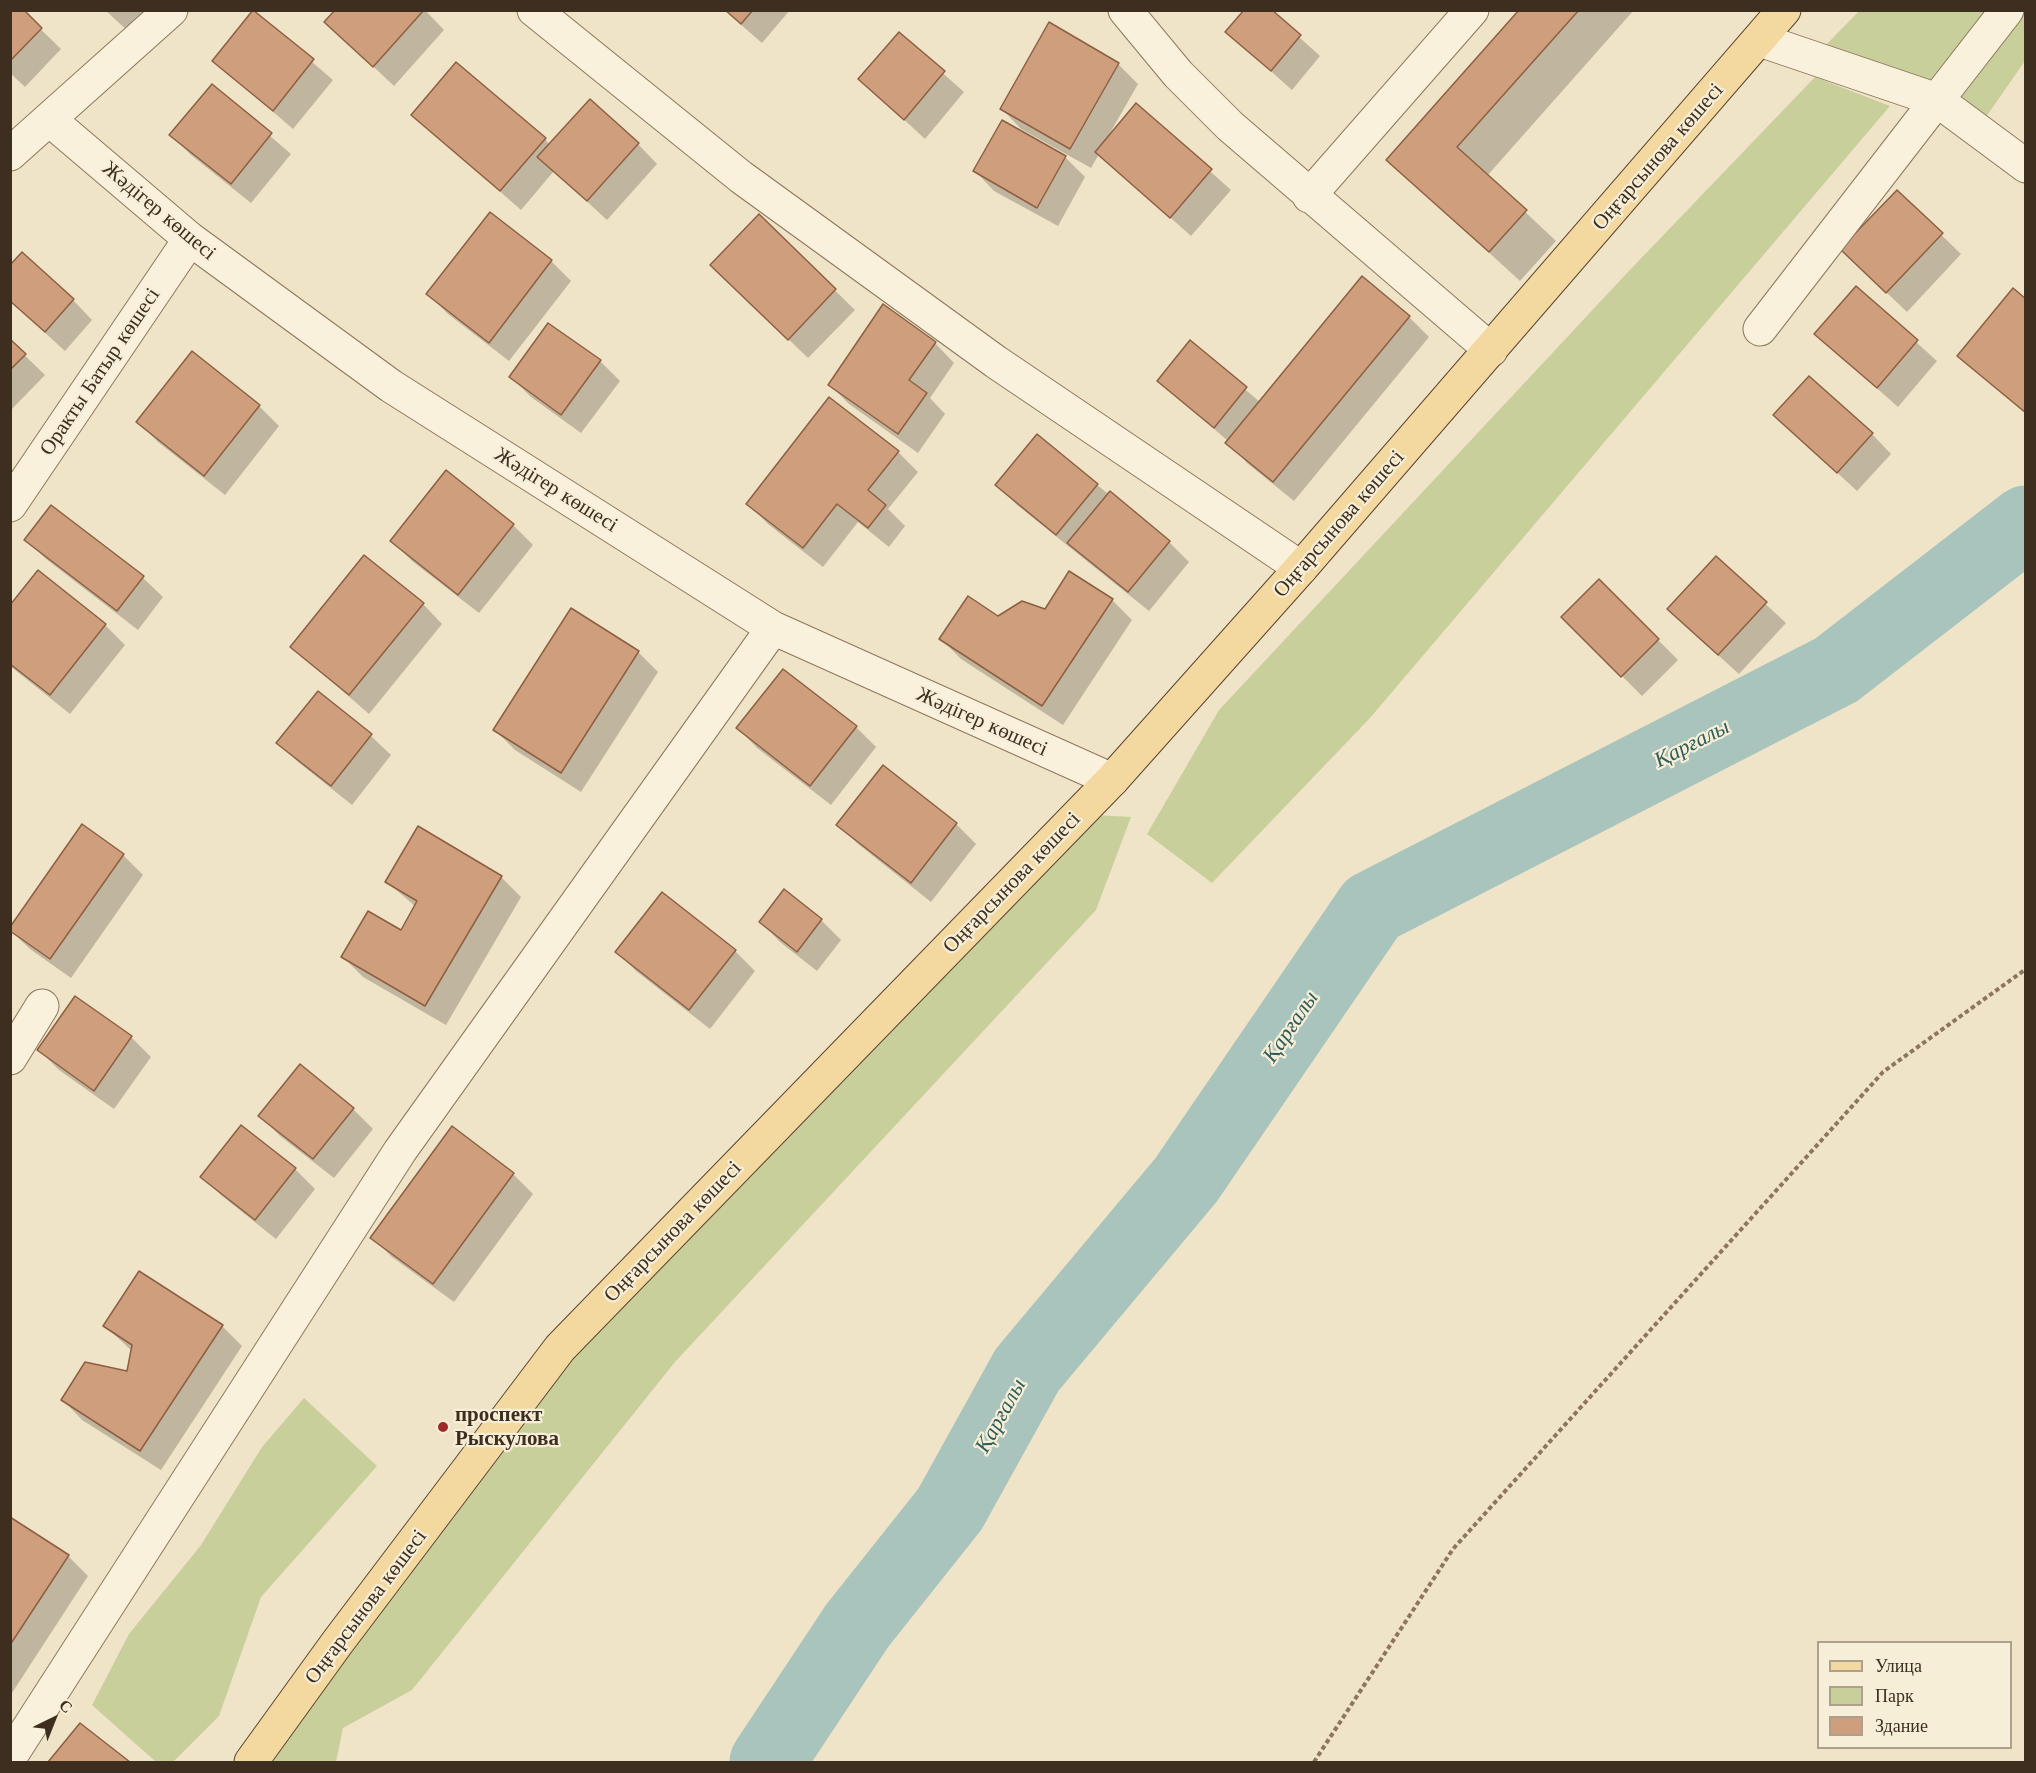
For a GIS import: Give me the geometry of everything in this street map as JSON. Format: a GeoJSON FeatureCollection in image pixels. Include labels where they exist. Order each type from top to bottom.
{"type":"FeatureCollection","features":[{"type":"Feature","properties":{"kind":"main road","name":"Оңғарсынова көшесі"},"geometry":{"type":"LineString","coordinates":[[251,1762],[337,1643],[560,1348],[1112,780],[1301,568],[1784,10]]}},
{"type":"Feature","properties":{"kind":"street"},"geometry":{"type":"LineString","coordinates":[[10,154],[171,10]]}},
{"type":"Feature","properties":{"kind":"street"},"geometry":{"type":"LineString","coordinates":[[534,10],[741,177],[987,356],[1301,568]]}},
{"type":"Feature","properties":{"kind":"street"},"geometry":{"type":"LineString","coordinates":[[1125,10],[1178,74],[1230,126],[1491,350]]}},
{"type":"Feature","properties":{"kind":"street"},"geometry":{"type":"LineString","coordinates":[[1309,196],[1472,10]]}},
{"type":"Feature","properties":{"kind":"street"},"geometry":{"type":"LineString","coordinates":[[1761,329],[2007,10]]}},
{"type":"Feature","properties":{"kind":"street"},"geometry":{"type":"LineString","coordinates":[[1760,40],[1937,100],[2025,166]]}},
{"type":"Feature","properties":{"kind":"street","name":"Жәдігер көшесі"},"geometry":{"type":"LineString","coordinates":[[50,120],[190,239],[391,386],[773,628],[1112,780]]}},
{"type":"Feature","properties":{"kind":"street","name":"Оракты Батыр көшесі"},"geometry":{"type":"LineString","coordinates":[[10,505],[190,239]]}},
{"type":"Feature","properties":{"kind":"street"},"geometry":{"type":"LineString","coordinates":[[10,1757],[400,1150],[773,628]]}},
{"type":"Feature","properties":{"kind":"street"},"geometry":{"type":"LineString","coordinates":[[10,1058],[42,1006]]}},
{"type":"Feature","properties":{"kind":"path"},"geometry":{"type":"LineString","coordinates":[[1314,1762],[1454,1549],[1883,1072],[2025,969]]}},
{"type":"Feature","properties":{"kind":"green space"},"geometry":{"type":"Polygon","coordinates":[[[1859,11],[2025,11],[2025,61],[1986,117],[1824,47],[1859,11]]]}},
{"type":"Feature","properties":{"kind":"green space"},"geometry":{"type":"Polygon","coordinates":[[[1815,77],[1890,106],[1370,718],[1212,883],[1147,834],[1219,710],[1627,273],[1815,77]]]}},
{"type":"Feature","properties":{"kind":"green space"},"geometry":{"type":"Polygon","coordinates":[[[1078,814],[1131,817],[1096,910],[675,1362],[412,1690],[343,1728],[336,1762],[255,1762],[560,1348],[1078,814]]]}},
{"type":"Feature","properties":{"kind":"green space"},"geometry":{"type":"Polygon","coordinates":[[[304,1398],[377,1466],[261,1597],[219,1716],[173,1762],[156,1762],[92,1705],[129,1634],[201,1545],[262,1447],[304,1398]]]}},
{"type":"Feature","properties":{"kind":"building"},"geometry":{"type":"Polygon","coordinates":[[[10,10],[24,10],[42,28],[10,61],[10,10]]]}},
{"type":"Feature","properties":{"kind":"building"},"geometry":{"type":"Polygon","coordinates":[[[253,10],[314,59],[273,111],[212,61],[253,10]]]}},
{"type":"Feature","properties":{"kind":"building"},"geometry":{"type":"Polygon","coordinates":[[[335,10],[424,10],[373,67],[324,22],[335,10]]]}},
{"type":"Feature","properties":{"kind":"building"},"geometry":{"type":"Polygon","coordinates":[[[725,10],[753,10],[741,24],[725,10]]]}},
{"type":"Feature","properties":{"kind":"building"},"geometry":{"type":"Polygon","coordinates":[[[1244,10],[1272,10],[1301,35],[1271,71],[1225,32],[1244,10]]]}},
{"type":"Feature","properties":{"kind":"building"},"geometry":{"type":"Polygon","coordinates":[[[1519,10],[1579,10],[1457,147],[1527,210],[1489,252],[1386,160],[1519,10]]]}},
{"type":"Feature","properties":{"kind":"building"},"geometry":{"type":"Polygon","coordinates":[[[1049,22],[1119,63],[1070,149],[1000,109],[1049,22]]]}},
{"type":"Feature","properties":{"kind":"building"},"geometry":{"type":"Polygon","coordinates":[[[899,32],[945,71],[904,120],[858,79],[899,32]]]}},
{"type":"Feature","properties":{"kind":"building"},"geometry":{"type":"Polygon","coordinates":[[[456,62],[546,138],[500,191],[411,115],[456,62]]]}},
{"type":"Feature","properties":{"kind":"building"},"geometry":{"type":"Polygon","coordinates":[[[212,84],[272,133],[231,184],[169,135],[212,84]]]}},
{"type":"Feature","properties":{"kind":"building"},"geometry":{"type":"Polygon","coordinates":[[[590,99],[639,143],[587,201],[537,157],[590,99]]]}},
{"type":"Feature","properties":{"kind":"building"},"geometry":{"type":"Polygon","coordinates":[[[1136,103],[1212,169],[1170,218],[1095,152],[1136,103]]]}},
{"type":"Feature","properties":{"kind":"building"},"geometry":{"type":"Polygon","coordinates":[[[1002,120],[1066,156],[1037,208],[973,171],[1002,120]]]}},
{"type":"Feature","properties":{"kind":"building"},"geometry":{"type":"Polygon","coordinates":[[[1897,190],[1943,233],[1886,293],[1840,249],[1897,190]]]}},
{"type":"Feature","properties":{"kind":"building"},"geometry":{"type":"Polygon","coordinates":[[[490,212],[552,260],[489,343],[426,294],[490,212]]]}},
{"type":"Feature","properties":{"kind":"building"},"geometry":{"type":"Polygon","coordinates":[[[759,214],[836,289],[788,340],[710,265],[759,214]]]}},
{"type":"Feature","properties":{"kind":"building"},"geometry":{"type":"Polygon","coordinates":[[[22,252],[74,299],[45,332],[10,301],[10,265],[22,252]]]}},
{"type":"Feature","properties":{"kind":"building"},"geometry":{"type":"Polygon","coordinates":[[[1362,276],[1410,316],[1273,482],[1225,443],[1362,276]]]}},
{"type":"Feature","properties":{"kind":"building"},"geometry":{"type":"Polygon","coordinates":[[[1856,286],[1918,340],[1877,388],[1814,334],[1856,286]]]}},
{"type":"Feature","properties":{"kind":"building"},"geometry":{"type":"Polygon","coordinates":[[[2013,288],[2026,299],[2026,413],[1957,356],[2013,288]]]}},
{"type":"Feature","properties":{"kind":"building"},"geometry":{"type":"Polygon","coordinates":[[[883,304],[936,342],[909,380],[927,393],[898,434],[828,385],[883,304]]]}},
{"type":"Feature","properties":{"kind":"building"},"geometry":{"type":"Polygon","coordinates":[[[548,323],[601,360],[561,415],[509,377],[548,323]]]}},
{"type":"Feature","properties":{"kind":"building"},"geometry":{"type":"Polygon","coordinates":[[[10,339],[26,354],[10,370],[10,339]]]}},
{"type":"Feature","properties":{"kind":"building"},"geometry":{"type":"Polygon","coordinates":[[[1190,340],[1247,387],[1214,428],[1157,381],[1190,340]]]}},
{"type":"Feature","properties":{"kind":"building"},"geometry":{"type":"Polygon","coordinates":[[[192,351],[260,405],[204,476],[136,422],[192,351]]]}},
{"type":"Feature","properties":{"kind":"building"},"geometry":{"type":"Polygon","coordinates":[[[1809,376],[1873,433],[1837,473],[1773,415],[1809,376]]]}},
{"type":"Feature","properties":{"kind":"building"},"geometry":{"type":"Polygon","coordinates":[[[829,397],[899,451],[868,490],[886,505],[868,528],[837,504],[803,548],[746,504],[829,397]]]}},
{"type":"Feature","properties":{"kind":"building"},"geometry":{"type":"Polygon","coordinates":[[[1037,434],[1098,484],[1056,535],[995,485],[1037,434]]]}},
{"type":"Feature","properties":{"kind":"building"},"geometry":{"type":"Polygon","coordinates":[[[446,470],[514,524],[458,595],[390,541],[446,470]]]}},
{"type":"Feature","properties":{"kind":"building"},"geometry":{"type":"Polygon","coordinates":[[[1110,491],[1170,541],[1128,592],[1067,543],[1110,491]]]}},
{"type":"Feature","properties":{"kind":"building"},"geometry":{"type":"Polygon","coordinates":[[[51,505],[144,576],[117,611],[24,540],[51,505]]]}},
{"type":"Feature","properties":{"kind":"building"},"geometry":{"type":"Polygon","coordinates":[[[364,555],[424,603],[349,695],[290,647],[364,555]]]}},
{"type":"Feature","properties":{"kind":"building"},"geometry":{"type":"Polygon","coordinates":[[[1716,556],[1767,602],[1718,655],[1667,609],[1716,556]]]}},
{"type":"Feature","properties":{"kind":"building"},"geometry":{"type":"Polygon","coordinates":[[[38,570],[106,624],[50,695],[10,664],[10,605],[38,570]]]}},
{"type":"Feature","properties":{"kind":"building"},"geometry":{"type":"Polygon","coordinates":[[[1069,571],[1113,599],[1042,706],[939,639],[968,596],[998,616],[1022,601],[1045,609],[1069,571]]]}},
{"type":"Feature","properties":{"kind":"building"},"geometry":{"type":"Polygon","coordinates":[[[1599,579],[1659,639],[1621,677],[1561,617],[1599,579]]]}},
{"type":"Feature","properties":{"kind":"building"},"geometry":{"type":"Polygon","coordinates":[[[571,608],[639,651],[561,773],[493,730],[571,608]]]}},
{"type":"Feature","properties":{"kind":"building"},"geometry":{"type":"Polygon","coordinates":[[[783,669],[857,726],[810,786],[736,728],[783,669]]]}},
{"type":"Feature","properties":{"kind":"building"},"geometry":{"type":"Polygon","coordinates":[[[318,691],[372,734],[331,786],[276,743],[318,691]]]}},
{"type":"Feature","properties":{"kind":"building"},"geometry":{"type":"Polygon","coordinates":[[[883,765],[957,823],[911,883],[836,825],[883,765]]]}},
{"type":"Feature","properties":{"kind":"building"},"geometry":{"type":"Polygon","coordinates":[[[82,824],[124,854],[50,959],[10,931],[10,927],[82,824]]]}},
{"type":"Feature","properties":{"kind":"building"},"geometry":{"type":"Polygon","coordinates":[[[418,826],[502,876],[425,1006],[341,957],[368,911],[401,930],[417,901],[385,882],[418,826]]]}},
{"type":"Feature","properties":{"kind":"building"},"geometry":{"type":"Polygon","coordinates":[[[784,889],[822,919],[797,952],[759,922],[784,889]]]}},
{"type":"Feature","properties":{"kind":"building"},"geometry":{"type":"Polygon","coordinates":[[[662,892],[736,950],[689,1010],[615,952],[662,892]]]}},
{"type":"Feature","properties":{"kind":"building"},"geometry":{"type":"Polygon","coordinates":[[[75,996],[132,1036],[94,1091],[37,1050],[75,996]]]}},
{"type":"Feature","properties":{"kind":"building"},"geometry":{"type":"Polygon","coordinates":[[[300,1064],[354,1108],[313,1159],[258,1116],[300,1064]]]}},
{"type":"Feature","properties":{"kind":"building"},"geometry":{"type":"Polygon","coordinates":[[[241,1125],[296,1168],[255,1220],[200,1177],[241,1125]]]}},
{"type":"Feature","properties":{"kind":"building"},"geometry":{"type":"Polygon","coordinates":[[[452,1126],[514,1173],[433,1284],[370,1238],[452,1126]]]}},
{"type":"Feature","properties":{"kind":"building"},"geometry":{"type":"Polygon","coordinates":[[[139,1271],[223,1325],[140,1451],[61,1400],[85,1362],[127,1371],[132,1345],[103,1326],[139,1271]]]}},
{"type":"Feature","properties":{"kind":"building"},"geometry":{"type":"Polygon","coordinates":[[[10,1517],[69,1555],[10,1645],[10,1517]]]}},
{"type":"Feature","properties":{"kind":"building"},"geometry":{"type":"Polygon","coordinates":[[[80,1723],[130,1762],[48,1762],[80,1723]]]}},
{"type":"Feature","properties":{"kind":"waterway","name":"Қарғалы"},"geometry":{"type":"LineString","coordinates":[[767,1762],[857,1626],[950,1509],[1027,1370],[1186,1180],[1372,908],[1836,670],[2026,523]]}},
{"type":"Feature","properties":{"kind":"place","name":"проспект Рыскулова"},"geometry":{"type":"Point","coordinates":[443,1427]}}]}
